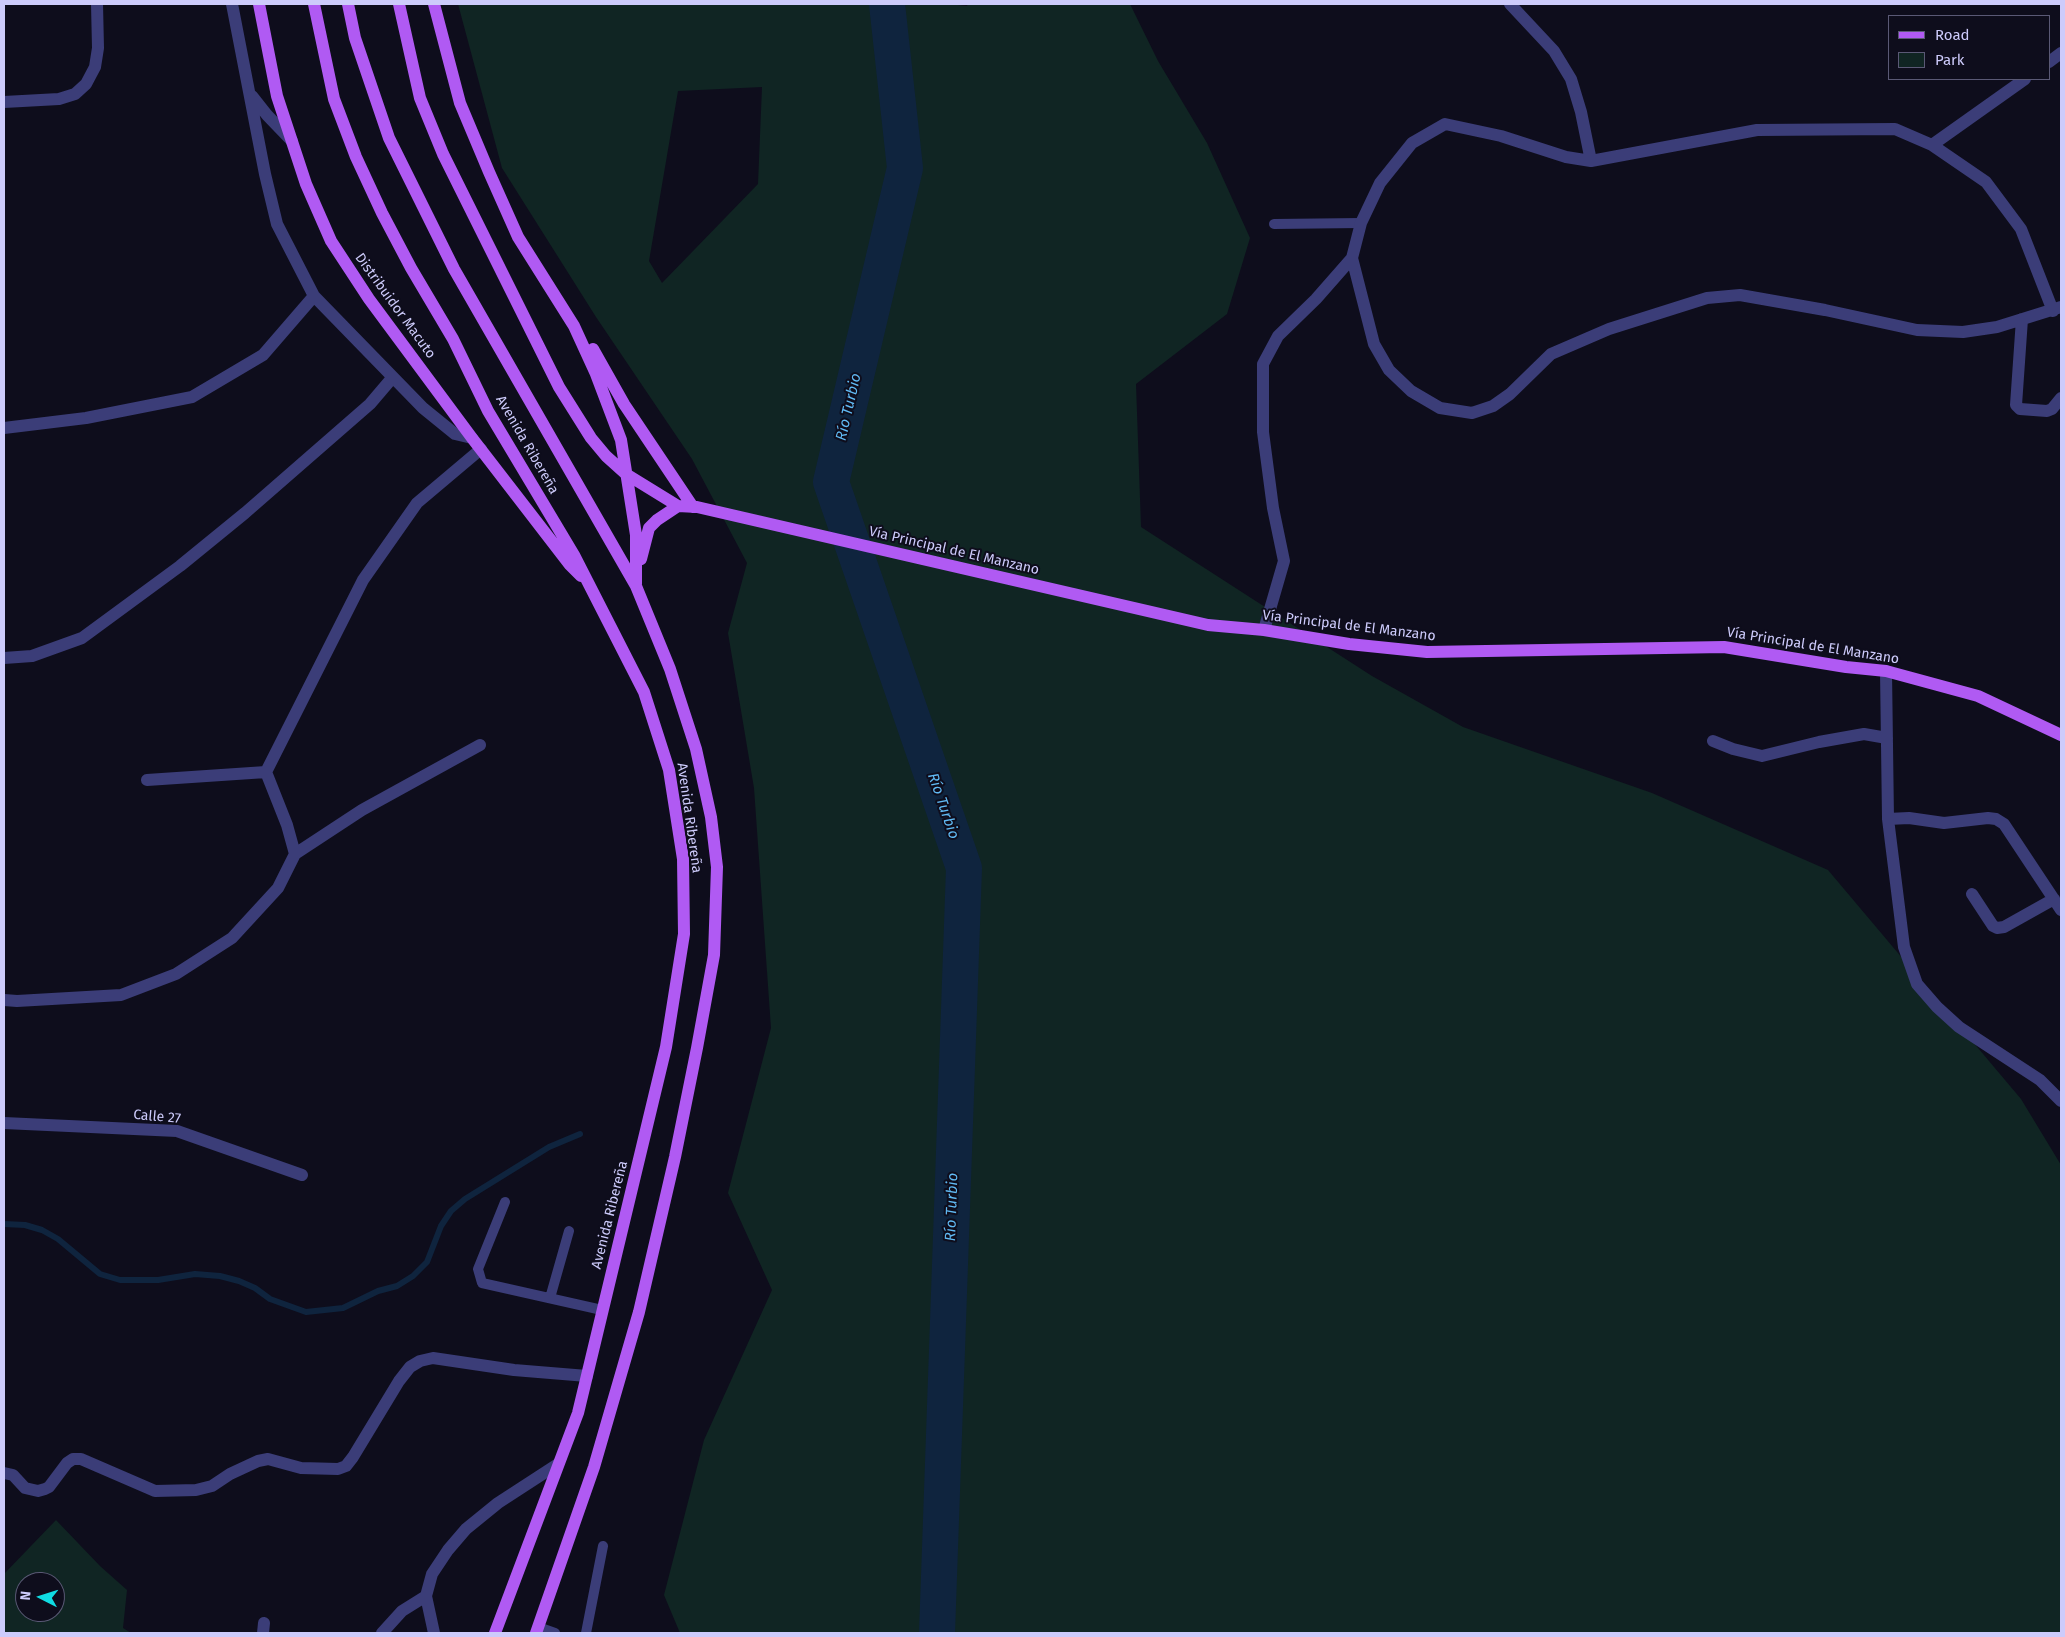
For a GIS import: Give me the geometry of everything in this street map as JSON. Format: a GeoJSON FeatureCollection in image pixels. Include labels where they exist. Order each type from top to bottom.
{"type":"FeatureCollection","features":[{"type":"Feature","properties":{"kind":"main road","name":"Distribuidor Macuto"},"geometry":{"type":"LineString","coordinates":[[259,4],[277,96],[306,184],[331,241],[369,300],[472,438],[570,565],[588,583]]}},
{"type":"Feature","properties":{"kind":"main road","name":"Avenida Ribereña"},"geometry":{"type":"LineString","coordinates":[[314,4],[334,99],[356,157],[382,213],[411,268],[453,339],[488,411],[574,555],[644,692],[669,770],[683,859],[684,934],[666,1047],[578,1413],[495,1633]]}},
{"type":"Feature","properties":{"kind":"main road","name":"Avenida Ribereña"},"geometry":{"type":"LineString","coordinates":[[348,4],[355,38],[389,138],[454,269],[636,586],[673,678],[696,749],[711,817],[717,867],[714,955],[675,1158],[639,1312],[594,1467],[537,1630]]}},
{"type":"Feature","properties":{"kind":"main road"},"geometry":{"type":"LineString","coordinates":[[399,4],[420,98],[443,154],[559,387],[591,438],[626,474],[678,506],[657,520],[649,528],[636,586]]}},
{"type":"Feature","properties":{"kind":"main road"},"geometry":{"type":"LineString","coordinates":[[434,4],[460,103],[518,238],[574,326],[592,348],[624,404],[695,507]]}},
{"type":"Feature","properties":{"kind":"main road"},"geometry":{"type":"LineString","coordinates":[[574,326],[596,374],[621,440],[636,535],[636,586]]}},
{"type":"Feature","properties":{"kind":"main road","name":"Vía Principal de El Manzano"},"geometry":{"type":"LineString","coordinates":[[678,506],[695,507],[1208,625],[1264,630],[1349,644],[1427,652],[1724,646],[1846,667],[1886,671],[1978,696],[2061,735]]}},
{"type":"Feature","properties":{"kind":"street"},"geometry":{"type":"LineString","coordinates":[[4,102],[59,98],[76,94],[86,84],[94,67],[98,48],[97,4]]}},
{"type":"Feature","properties":{"kind":"street"},"geometry":{"type":"LineString","coordinates":[[232,4],[265,174],[277,224],[314,296],[438,422],[455,434],[472,438]]}},
{"type":"Feature","properties":{"kind":"street"},"geometry":{"type":"LineString","coordinates":[[1510,4],[1554,50],[1570,80],[1581,112],[1591,161]]}},
{"type":"Feature","properties":{"kind":"street"},"geometry":{"type":"LineString","coordinates":[[2050,61],[2061,53]]}},
{"type":"Feature","properties":{"kind":"street"},"geometry":{"type":"LineString","coordinates":[[1932,144],[2024,80]]}},
{"type":"Feature","properties":{"kind":"street"},"geometry":{"type":"LineString","coordinates":[[250,94],[292,141]]}},
{"type":"Feature","properties":{"kind":"street"},"geometry":{"type":"LineString","coordinates":[[1264,630],[1284,561],[1273,508],[1262,432],[1263,364],[1278,336],[1316,299],[1352,258],[1361,223],[1380,183],[1412,142],[1445,124],[1501,136],[1566,157],[1591,161],[1757,130],[1895,129],[1932,144],[1986,182],[2021,229],[2057,309],[1997,327],[1963,332],[1917,330],[1825,310],[1740,295],[1707,298],[1609,329],[1551,354],[1505,398],[1493,406],[1472,412],[1440,408],[1411,391],[1389,370],[1374,344],[1352,258]]}},
{"type":"Feature","properties":{"kind":"street"},"geometry":{"type":"LineString","coordinates":[[4,428],[86,418],[192,397],[263,355],[314,296]]}},
{"type":"Feature","properties":{"kind":"street"},"geometry":{"type":"LineString","coordinates":[[2022,319],[2016,405],[2020,409],[2047,411],[2052,409],[2061,398]]}},
{"type":"Feature","properties":{"kind":"street"},"geometry":{"type":"LineString","coordinates":[[4,658],[32,656],[82,638],[180,566],[245,513],[370,404],[393,378]]}},
{"type":"Feature","properties":{"kind":"street"},"geometry":{"type":"LineString","coordinates":[[295,854],[287,825],[266,772],[363,580],[416,503],[480,448]]}},
{"type":"Feature","properties":{"kind":"street"},"geometry":{"type":"LineString","coordinates":[[1886,671],[1888,819],[1904,947],[1917,984],[1936,1007],[1959,1027],[2040,1080],[2061,1101]]}},
{"type":"Feature","properties":{"kind":"street"},"geometry":{"type":"LineString","coordinates":[[1713,741],[1733,749],[1762,756],[1864,734],[1887,738]]}},
{"type":"Feature","properties":{"kind":"street"},"geometry":{"type":"LineString","coordinates":[[4,1000],[17,1001],[121,995],[176,974],[232,938],[278,888],[295,854],[362,810],[480,745]]}},
{"type":"Feature","properties":{"kind":"street"},"geometry":{"type":"LineString","coordinates":[[147,780],[266,772]]}},
{"type":"Feature","properties":{"kind":"street"},"geometry":{"type":"LineString","coordinates":[[1888,819],[1909,818],[1944,823],[1988,818],[1996,819],[2004,824],[2061,910]]}},
{"type":"Feature","properties":{"kind":"street"},"geometry":{"type":"LineString","coordinates":[[1972,894],[1993,926],[1997,928],[2004,927],[2054,899]]}},
{"type":"Feature","properties":{"kind":"street","name":"Calle 27"},"geometry":{"type":"LineString","coordinates":[[4,1123],[177,1132],[302,1175]]}},
{"type":"Feature","properties":{"kind":"street"},"geometry":{"type":"LineString","coordinates":[[4,1473],[13,1475],[26,1488],[45,1490],[73,1459],[81,1460],[155,1491],[196,1490],[212,1486],[230,1474],[258,1461],[268,1459],[301,1468],[338,1469],[346,1466],[353,1457],[410,1367],[420,1362],[433,1358],[514,1370],[586,1376]]}},
{"type":"Feature","properties":{"kind":"street"},"geometry":{"type":"LineString","coordinates":[[434,1633],[426,1596],[432,1574],[448,1550],[466,1529],[498,1503],[558,1464]]}},
{"type":"Feature","properties":{"kind":"street"},"geometry":{"type":"LineString","coordinates":[[382,1633],[402,1611],[426,1596]]}},
{"type":"Feature","properties":{"kind":"lane"},"geometry":{"type":"LineString","coordinates":[[1274,224],[1361,223]]}},
{"type":"Feature","properties":{"kind":"lane"},"geometry":{"type":"LineString","coordinates":[[505,1202],[478,1269],[482,1282],[500,1288],[602,1310]]}},
{"type":"Feature","properties":{"kind":"lane"},"geometry":{"type":"LineString","coordinates":[[550,1298],[569,1231]]}},
{"type":"Feature","properties":{"kind":"lane"},"geometry":{"type":"LineString","coordinates":[[586,1633],[603,1546]]}},
{"type":"Feature","properties":{"kind":"lane"},"geometry":{"type":"LineString","coordinates":[[537,1630],[555,1633]]}},
{"type":"Feature","properties":{"kind":"green space"},"geometry":{"type":"Polygon","coordinates":[[[458,4],[948,4],[967,6],[968,4],[1130,4],[1158,61],[1207,143],[1250,238],[1227,314],[1136,384],[1141,527],[1372,676],[1463,727],[1652,793],[1828,870],[2021,1099],[2061,1165],[2061,1633],[680,1633],[664,1595],[704,1440],[772,1290],[728,1193],[771,1028],[754,788],[728,633],[747,563],[692,459],[596,317],[502,168],[458,4]],[[762,87],[678,91],[649,261],[662,283],[758,184],[762,87]]]}},
{"type":"Feature","properties":{"kind":"green space"},"geometry":{"type":"Polygon","coordinates":[[[56,1520],[100,1566],[127,1590],[123,1628],[131,1633],[4,1633],[4,1574],[56,1520]]]}},
{"type":"Feature","properties":{"kind":"waterway","name":"Río Turbio"},"geometry":{"type":"LineString","coordinates":[[887,4],[905,168],[831,482],[964,868],[937,1633]]}},
{"type":"Feature","properties":{"kind":"waterway"},"geometry":{"type":"LineString","coordinates":[[4,1224],[25,1225],[42,1230],[58,1239],[100,1274],[120,1280],[158,1280],[195,1274],[220,1276],[239,1281],[255,1288],[270,1299],[306,1312],[343,1308],[378,1291],[397,1286],[413,1276],[427,1262],[441,1226],[451,1211],[465,1199],[549,1147],[580,1134]]}}]}
